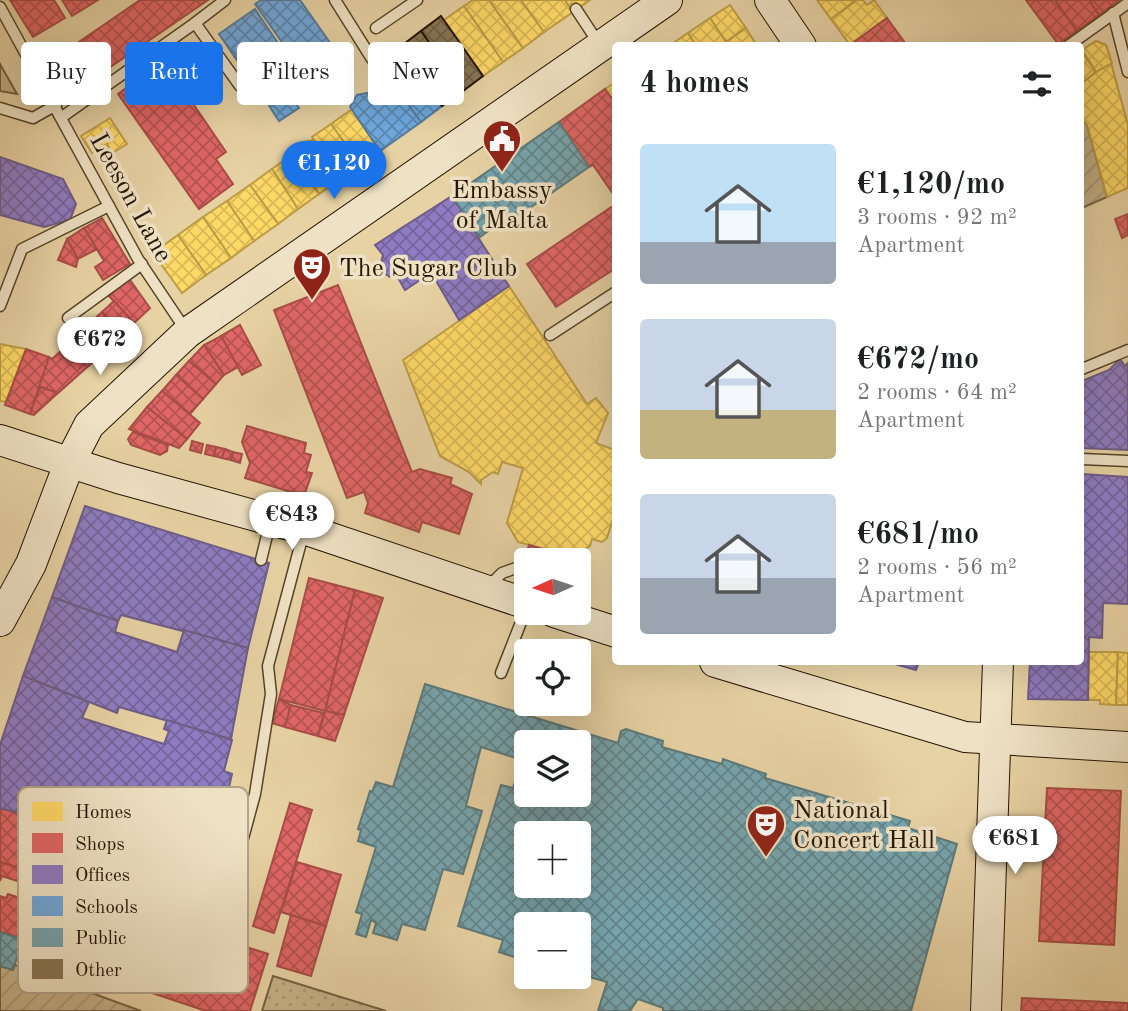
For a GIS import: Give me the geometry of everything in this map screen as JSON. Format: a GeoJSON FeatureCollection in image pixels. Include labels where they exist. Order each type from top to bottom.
{"type":"FeatureCollection","features":[{"type":"Feature","properties":{"kind":"main road"},"geometry":{"type":"LineString","coordinates":[[0,621],[31,564],[77,444],[97,414],[187,333],[667,0]]}},
{"type":"Feature","properties":{"kind":"main road"},"geometry":{"type":"LineString","coordinates":[[770,0],[799,42]]}},
{"type":"Feature","properties":{"kind":"main road"},"geometry":{"type":"LineString","coordinates":[[0,440],[69,464],[304,529],[514,601]]}},
{"type":"Feature","properties":{"kind":"main road"},"geometry":{"type":"LineString","coordinates":[[725,665],[965,737],[1128,747]]}},
{"type":"Feature","properties":{"kind":"main road"},"geometry":{"type":"LineString","coordinates":[[986,1011],[998,665]]}},
{"type":"Feature","properties":{"kind":"lane"},"geometry":{"type":"LineString","coordinates":[[62,117],[225,0]]}},
{"type":"Feature","properties":{"kind":"lane"},"geometry":{"type":"LineString","coordinates":[[335,0],[368,53]]}},
{"type":"Feature","properties":{"kind":"lane"},"geometry":{"type":"LineString","coordinates":[[376,28],[417,0]]}},
{"type":"Feature","properties":{"kind":"lane"},"geometry":{"type":"LineString","coordinates":[[1073,42],[1128,3]]}},
{"type":"Feature","properties":{"kind":"lane","name":"Leeson Lane"},"geometry":{"type":"LineString","coordinates":[[0,7],[21,44]]}},
{"type":"Feature","properties":{"kind":"lane"},"geometry":{"type":"LineString","coordinates":[[576,9],[601,46]]}},
{"type":"Feature","properties":{"kind":"lane"},"geometry":{"type":"LineString","coordinates":[[1113,13],[1128,72]]}},
{"type":"Feature","properties":{"kind":"lane"},"geometry":{"type":"LineString","coordinates":[[195,23],[237,82]]}},
{"type":"Feature","properties":{"kind":"lane"},"geometry":{"type":"LineString","coordinates":[[0,108],[33,118],[56,105]]}},
{"type":"Feature","properties":{"kind":"lane","name":"Leeson Lane"},"geometry":{"type":"LineString","coordinates":[[56,105],[142,264],[187,333]]}},
{"type":"Feature","properties":{"kind":"lane"},"geometry":{"type":"LineString","coordinates":[[0,306],[22,249],[110,206]]}},
{"type":"Feature","properties":{"kind":"lane"},"geometry":{"type":"LineString","coordinates":[[68,318],[142,264]]}},
{"type":"Feature","properties":{"kind":"lane"},"geometry":{"type":"LineString","coordinates":[[550,335],[612,295]]}},
{"type":"Feature","properties":{"kind":"lane"},"geometry":{"type":"LineString","coordinates":[[1084,368],[1128,350]]}},
{"type":"Feature","properties":{"kind":"lane"},"geometry":{"type":"LineString","coordinates":[[1084,459],[1128,461]]}},
{"type":"Feature","properties":{"kind":"lane"},"geometry":{"type":"LineString","coordinates":[[261,560],[271,520]]}},
{"type":"Feature","properties":{"kind":"lane"},"geometry":{"type":"LineString","coordinates":[[248,820],[255,794],[271,694],[268,666],[304,529]]}},
{"type":"Feature","properties":{"kind":"lane"},"geometry":{"type":"LineString","coordinates":[[485,590],[502,573],[514,569]]}},
{"type":"Feature","properties":{"kind":"lane"},"geometry":{"type":"LineString","coordinates":[[501,673],[520,625]]}},
{"type":"Feature","properties":{"kind":"shaded area"},"geometry":{"type":"Polygon","coordinates":[[[0,64],[17,94],[0,91],[0,64]]]}},
{"type":"Feature","properties":{"kind":"shaded area"},"geometry":{"type":"Polygon","coordinates":[[[1084,121],[1087,125],[1107,197],[1084,207],[1084,121]]]}},
{"type":"Feature","properties":{"kind":"shaded area"},"geometry":{"type":"Polygon","coordinates":[[[15,965],[18,966],[18,993],[92,993],[141,1011],[0,1011],[0,966],[13,970],[15,965]]]}},
{"type":"Feature","properties":{"kind":"shaded area"},"geometry":{"type":"Polygon","coordinates":[[[273,976],[386,1011],[262,1011],[273,976]]]}},
{"type":"Feature","properties":{"kind":"building: Homes"},"geometry":{"type":"Polygon","coordinates":[[[473,0],[489,0],[523,48],[503,62],[464,6],[473,0]]]}},
{"type":"Feature","properties":{"kind":"building: Homes"},"geometry":{"type":"Polygon","coordinates":[[[489,0],[521,0],[544,32],[523,48],[489,0]]]}},
{"type":"Feature","properties":{"kind":"building: Homes"},"geometry":{"type":"Polygon","coordinates":[[[521,0],[565,0],[573,12],[544,32],[521,0]]]}},
{"type":"Feature","properties":{"kind":"building: Homes"},"geometry":{"type":"Polygon","coordinates":[[[565,0],[590,0],[573,12],[565,0]]]}},
{"type":"Feature","properties":{"kind":"building: Homes"},"geometry":{"type":"Polygon","coordinates":[[[817,0],[857,0],[831,19],[817,0]]]}},
{"type":"Feature","properties":{"kind":"building: Homes"},"geometry":{"type":"Polygon","coordinates":[[[857,0],[863,0],[867,5],[874,0],[887,18],[854,42],[848,42],[831,19],[857,0]]]}},
{"type":"Feature","properties":{"kind":"building: Homes"},"geometry":{"type":"Polygon","coordinates":[[[730,5],[746,28],[726,42],[710,18],[730,5]]]}},
{"type":"Feature","properties":{"kind":"building: Homes"},"geometry":{"type":"Polygon","coordinates":[[[464,6],[503,62],[483,76],[464,49],[464,42],[459,42],[444,20],[464,6]]]}},
{"type":"Feature","properties":{"kind":"building: Homes"},"geometry":{"type":"Polygon","coordinates":[[[710,18],[726,42],[694,42],[688,33],[710,18]]]}},
{"type":"Feature","properties":{"kind":"building: Homes"},"geometry":{"type":"Polygon","coordinates":[[[746,28],[755,42],[726,42],[746,28]]]}},
{"type":"Feature","properties":{"kind":"building: Homes"},"geometry":{"type":"Polygon","coordinates":[[[688,33],[694,42],[675,42],[688,33]]]}},
{"type":"Feature","properties":{"kind":"building: Homes"},"geometry":{"type":"Polygon","coordinates":[[[1096,41],[1106,45],[1128,125],[1128,188],[1107,197],[1084,121],[1084,49],[1096,41]]]}},
{"type":"Feature","properties":{"kind":"building: Homes"},"geometry":{"type":"Polygon","coordinates":[[[1096,41],[1106,45],[1112,63],[1096,72],[1084,49],[1096,41]]]}},
{"type":"Feature","properties":{"kind":"building: Homes"},"geometry":{"type":"Polygon","coordinates":[[[1084,55],[1096,72],[1084,81],[1084,55]]]}},
{"type":"Feature","properties":{"kind":"building: Homes"},"geometry":{"type":"Polygon","coordinates":[[[612,85],[612,99],[605,89],[612,85]]]}},
{"type":"Feature","properties":{"kind":"building: Homes"},"geometry":{"type":"Polygon","coordinates":[[[352,109],[380,151],[360,165],[331,124],[352,109]]]}},
{"type":"Feature","properties":{"kind":"building: Homes"},"geometry":{"type":"Polygon","coordinates":[[[110,118],[127,144],[112,153],[107,144],[92,153],[81,136],[110,118]]]}},
{"type":"Feature","properties":{"kind":"building: Homes"},"geometry":{"type":"Polygon","coordinates":[[[331,124],[360,165],[340,179],[312,137],[331,124]]]}},
{"type":"Feature","properties":{"kind":"building: Homes"},"geometry":{"type":"Polygon","coordinates":[[[314,140],[340,179],[319,194],[293,154],[304,142],[314,140]]]}},
{"type":"Feature","properties":{"kind":"building: Homes"},"geometry":{"type":"Polygon","coordinates":[[[293,154],[319,194],[298,209],[272,169],[293,154]]]}},
{"type":"Feature","properties":{"kind":"building: Homes"},"geometry":{"type":"Polygon","coordinates":[[[272,169],[298,209],[278,224],[250,185],[272,169]]]}},
{"type":"Feature","properties":{"kind":"building: Homes"},"geometry":{"type":"Polygon","coordinates":[[[250,185],[278,224],[254,241],[227,201],[250,185]]]}},
{"type":"Feature","properties":{"kind":"building: Homes"},"geometry":{"type":"Polygon","coordinates":[[[227,201],[254,241],[231,258],[203,217],[227,201]]]}},
{"type":"Feature","properties":{"kind":"building: Homes"},"geometry":{"type":"Polygon","coordinates":[[[203,217],[231,258],[206,275],[178,235],[203,217]]]}},
{"type":"Feature","properties":{"kind":"building: Homes"},"geometry":{"type":"Polygon","coordinates":[[[178,235],[206,275],[182,293],[153,253],[178,235]]]}},
{"type":"Feature","properties":{"kind":"building: Homes"},"geometry":{"type":"Polygon","coordinates":[[[509,286],[587,404],[596,398],[608,413],[596,443],[612,449],[612,522],[607,538],[602,542],[592,539],[587,548],[540,548],[518,542],[507,523],[523,468],[502,462],[498,474],[493,472],[481,480],[481,484],[469,472],[440,456],[403,360],[509,286]]]}},
{"type":"Feature","properties":{"kind":"building: Homes"},"geometry":{"type":"Polygon","coordinates":[[[0,344],[26,349],[6,402],[0,401],[0,344]]]}},
{"type":"Feature","properties":{"kind":"building: Homes"},"geometry":{"type":"Polygon","coordinates":[[[1089,652],[1118,652],[1116,705],[1100,704],[1100,700],[1088,700],[1089,652]]]}},
{"type":"Feature","properties":{"kind":"building: Homes"},"geometry":{"type":"Polygon","coordinates":[[[1118,652],[1128,653],[1128,705],[1116,705],[1118,652]]]}},
{"type":"Feature","properties":{"kind":"building: Shops"},"geometry":{"type":"Polygon","coordinates":[[[10,0],[54,0],[65,18],[33,37],[10,0]]]}},
{"type":"Feature","properties":{"kind":"building: Shops"},"geometry":{"type":"Polygon","coordinates":[[[62,0],[98,0],[72,16],[62,0]]]}},
{"type":"Feature","properties":{"kind":"building: Shops"},"geometry":{"type":"Polygon","coordinates":[[[140,0],[208,0],[147,42],[125,42],[125,57],[111,66],[111,42],[79,42],[140,0]]]}},
{"type":"Feature","properties":{"kind":"building: Shops"},"geometry":{"type":"Polygon","coordinates":[[[1026,0],[1055,0],[1077,31],[1057,42],[1026,0]]]}},
{"type":"Feature","properties":{"kind":"building: Shops"},"geometry":{"type":"Polygon","coordinates":[[[1055,0],[1089,0],[1099,15],[1077,31],[1055,0]]]}},
{"type":"Feature","properties":{"kind":"building: Shops"},"geometry":{"type":"Polygon","coordinates":[[[1089,0],[1119,0],[1099,15],[1089,0]]]}},
{"type":"Feature","properties":{"kind":"building: Shops"},"geometry":{"type":"Polygon","coordinates":[[[887,18],[904,42],[854,42],[887,18]]]}},
{"type":"Feature","properties":{"kind":"building: Shops"},"geometry":{"type":"Polygon","coordinates":[[[125,89],[125,104],[118,94],[125,89]]]}},
{"type":"Feature","properties":{"kind":"building: Shops"},"geometry":{"type":"Polygon","coordinates":[[[605,89],[612,99],[612,192],[593,165],[589,167],[559,122],[605,89]]]}},
{"type":"Feature","properties":{"kind":"building: Shops"},"geometry":{"type":"Polygon","coordinates":[[[126,105],[194,105],[226,152],[216,159],[233,184],[199,209],[126,105]]]}},
{"type":"Feature","properties":{"kind":"building: Shops"},"geometry":{"type":"Polygon","coordinates":[[[612,207],[612,271],[556,307],[527,264],[612,207]]]}},
{"type":"Feature","properties":{"kind":"building: Shops"},"geometry":{"type":"Polygon","coordinates":[[[1128,214],[1128,235],[1122,238],[1115,219],[1128,214]]]}},
{"type":"Feature","properties":{"kind":"building: Shops"},"geometry":{"type":"Polygon","coordinates":[[[102,218],[130,264],[103,280],[95,267],[104,261],[84,228],[102,218]]]}},
{"type":"Feature","properties":{"kind":"building: Shops"},"geometry":{"type":"Polygon","coordinates":[[[84,228],[97,249],[78,259],[67,239],[84,228]]]}},
{"type":"Feature","properties":{"kind":"building: Shops"},"geometry":{"type":"Polygon","coordinates":[[[67,239],[78,259],[76,267],[58,260],[67,239]]]}},
{"type":"Feature","properties":{"kind":"building: Shops"},"geometry":{"type":"Polygon","coordinates":[[[128,277],[150,308],[134,323],[108,295],[128,277]]]}},
{"type":"Feature","properties":{"kind":"building: Shops"},"geometry":{"type":"Polygon","coordinates":[[[338,285],[412,472],[420,469],[452,478],[450,484],[472,494],[459,534],[422,522],[419,532],[365,513],[368,503],[364,492],[347,498],[274,310],[338,285]]]}},
{"type":"Feature","properties":{"kind":"building: Shops"},"geometry":{"type":"Polygon","coordinates":[[[114,301],[134,323],[123,333],[102,312],[114,301]]]}},
{"type":"Feature","properties":{"kind":"building: Shops"},"geometry":{"type":"Polygon","coordinates":[[[102,312],[123,333],[110,345],[89,324],[102,312]]]}},
{"type":"Feature","properties":{"kind":"building: Shops"},"geometry":{"type":"Polygon","coordinates":[[[89,324],[110,345],[93,362],[72,341],[89,324]]]}},
{"type":"Feature","properties":{"kind":"building: Shops"},"geometry":{"type":"Polygon","coordinates":[[[240,325],[261,365],[242,375],[221,336],[240,325]]]}},
{"type":"Feature","properties":{"kind":"building: Shops"},"geometry":{"type":"Polygon","coordinates":[[[221,336],[238,367],[224,375],[204,345],[221,336]]]}},
{"type":"Feature","properties":{"kind":"building: Shops"},"geometry":{"type":"Polygon","coordinates":[[[72,341],[93,362],[58,393],[38,386],[49,357],[52,359],[72,341]]]}},
{"type":"Feature","properties":{"kind":"building: Shops"},"geometry":{"type":"Polygon","coordinates":[[[204,345],[224,375],[216,384],[189,361],[204,345]]]}},
{"type":"Feature","properties":{"kind":"building: Shops"},"geometry":{"type":"Polygon","coordinates":[[[26,349],[49,357],[30,414],[5,405],[26,349]]]}},
{"type":"Feature","properties":{"kind":"building: Shops"},"geometry":{"type":"Polygon","coordinates":[[[189,361],[216,384],[203,399],[176,375],[189,361]]]}},
{"type":"Feature","properties":{"kind":"building: Shops"},"geometry":{"type":"Polygon","coordinates":[[[176,375],[203,399],[190,414],[162,391],[176,375]]]}},
{"type":"Feature","properties":{"kind":"building: Shops"},"geometry":{"type":"Polygon","coordinates":[[[40,387],[58,393],[34,415],[30,414],[40,387]]]}},
{"type":"Feature","properties":{"kind":"building: Shops"},"geometry":{"type":"Polygon","coordinates":[[[162,391],[200,423],[187,439],[147,407],[162,391]]]}},
{"type":"Feature","properties":{"kind":"building: Shops"},"geometry":{"type":"Polygon","coordinates":[[[147,407],[187,439],[179,448],[129,429],[147,407]]]}},
{"type":"Feature","properties":{"kind":"building: Shops"},"geometry":{"type":"Polygon","coordinates":[[[247,426],[306,443],[304,453],[311,455],[306,472],[312,473],[304,496],[245,478],[250,463],[242,442],[247,426]]]}},
{"type":"Feature","properties":{"kind":"building: Shops"},"geometry":{"type":"Polygon","coordinates":[[[133,432],[168,445],[167,451],[160,455],[131,445],[128,439],[133,432]]]}},
{"type":"Feature","properties":{"kind":"building: Shops"},"geometry":{"type":"Polygon","coordinates":[[[192,441],[203,444],[201,453],[190,450],[192,441]]]}},
{"type":"Feature","properties":{"kind":"building: Shops"},"geometry":{"type":"Polygon","coordinates":[[[207,445],[216,447],[214,456],[205,454],[207,445]]]}},
{"type":"Feature","properties":{"kind":"building: Shops"},"geometry":{"type":"Polygon","coordinates":[[[216,447],[225,449],[222,458],[214,456],[216,447]]]}},
{"type":"Feature","properties":{"kind":"building: Shops"},"geometry":{"type":"Polygon","coordinates":[[[225,449],[233,452],[231,460],[222,458],[225,449]]]}},
{"type":"Feature","properties":{"kind":"building: Shops"},"geometry":{"type":"Polygon","coordinates":[[[233,452],[242,454],[240,463],[231,460],[233,452]]]}},
{"type":"Feature","properties":{"kind":"building: Shops"},"geometry":{"type":"Polygon","coordinates":[[[309,578],[355,590],[325,711],[279,699],[309,578]]]}},
{"type":"Feature","properties":{"kind":"building: Shops"},"geometry":{"type":"Polygon","coordinates":[[[355,590],[383,598],[344,715],[325,711],[355,590]]]}},
{"type":"Feature","properties":{"kind":"building: Shops"},"geometry":{"type":"Polygon","coordinates":[[[279,699],[291,705],[285,727],[272,723],[279,699]]]}},
{"type":"Feature","properties":{"kind":"building: Shops"},"geometry":{"type":"Polygon","coordinates":[[[291,705],[324,713],[318,736],[285,727],[291,705]]]}},
{"type":"Feature","properties":{"kind":"building: Shops"},"geometry":{"type":"Polygon","coordinates":[[[325,711],[344,715],[335,741],[318,736],[325,711]]]}},
{"type":"Feature","properties":{"kind":"building: Shops"},"geometry":{"type":"Polygon","coordinates":[[[1047,788],[1121,791],[1114,945],[1039,941],[1047,788]]]}},
{"type":"Feature","properties":{"kind":"building: Shops"},"geometry":{"type":"Polygon","coordinates":[[[290,803],[312,810],[274,933],[253,926],[290,803]]]}},
{"type":"Feature","properties":{"kind":"building: Shops"},"geometry":{"type":"Polygon","coordinates":[[[0,808],[18,813],[18,868],[0,862],[0,808]]]}},
{"type":"Feature","properties":{"kind":"building: Shops"},"geometry":{"type":"Polygon","coordinates":[[[0,862],[18,868],[18,881],[2,876],[0,881],[0,862]]]}},
{"type":"Feature","properties":{"kind":"building: Shops"},"geometry":{"type":"Polygon","coordinates":[[[297,862],[341,875],[326,926],[281,912],[297,862]]]}},
{"type":"Feature","properties":{"kind":"building: Shops"},"geometry":{"type":"Polygon","coordinates":[[[8,894],[18,897],[18,938],[0,932],[0,896],[6,898],[8,894]]]}},
{"type":"Feature","properties":{"kind":"building: Shops"},"geometry":{"type":"Polygon","coordinates":[[[291,915],[326,926],[311,976],[277,966],[291,915]]]}},
{"type":"Feature","properties":{"kind":"building: Shops"},"geometry":{"type":"Polygon","coordinates":[[[248,947],[268,954],[250,1011],[206,1011],[152,993],[248,993],[248,947]]]}},
{"type":"Feature","properties":{"kind":"building: Shops"},"geometry":{"type":"Polygon","coordinates":[[[1022,998],[1128,1003],[1128,1011],[1021,1011],[1022,998]]]}},
{"type":"Feature","properties":{"kind":"building: Offices"},"geometry":{"type":"Polygon","coordinates":[[[0,157],[63,179],[76,204],[70,220],[44,227],[0,215],[0,157]]]}},
{"type":"Feature","properties":{"kind":"building: Offices"},"geometry":{"type":"Polygon","coordinates":[[[452,196],[509,286],[459,320],[428,267],[423,271],[426,276],[405,290],[397,276],[390,277],[384,273],[380,266],[383,255],[375,245],[452,196]]]}},
{"type":"Feature","properties":{"kind":"building: Offices"},"geometry":{"type":"Polygon","coordinates":[[[1120,359],[1125,366],[1128,363],[1128,450],[1084,448],[1084,380],[1109,370],[1120,359]]]}},
{"type":"Feature","properties":{"kind":"building: Offices"},"geometry":{"type":"Polygon","coordinates":[[[1084,474],[1128,477],[1128,604],[1103,603],[1102,638],[1089,637],[1088,700],[1028,699],[1030,665],[1084,665],[1084,474]]]}},
{"type":"Feature","properties":{"kind":"building: Offices"},"geometry":{"type":"Polygon","coordinates":[[[85,506],[269,563],[248,648],[121,615],[118,621],[52,597],[85,506]]]}},
{"type":"Feature","properties":{"kind":"building: Offices"},"geometry":{"type":"Polygon","coordinates":[[[52,597],[118,621],[115,632],[177,652],[184,630],[248,648],[231,739],[119,707],[117,713],[23,676],[52,597]]]}},
{"type":"Feature","properties":{"kind":"building: Offices"},"geometry":{"type":"Polygon","coordinates":[[[898,665],[918,665],[916,670],[898,665]]]}},
{"type":"Feature","properties":{"kind":"building: Offices"},"geometry":{"type":"Polygon","coordinates":[[[23,676],[89,702],[82,718],[164,744],[169,731],[164,729],[167,720],[232,740],[224,771],[232,774],[229,787],[18,787],[18,813],[0,808],[0,745],[23,676]]]}},
{"type":"Feature","properties":{"kind":"building: Schools"},"geometry":{"type":"Polygon","coordinates":[[[261,0],[300,0],[329,42],[282,42],[255,4],[261,0]]]}},
{"type":"Feature","properties":{"kind":"building: Schools"},"geometry":{"type":"Polygon","coordinates":[[[255,9],[277,42],[237,42],[237,60],[219,34],[255,9]]]}},
{"type":"Feature","properties":{"kind":"building: Schools"},"geometry":{"type":"Polygon","coordinates":[[[368,93],[368,105],[408,105],[421,122],[380,151],[350,107],[354,105],[357,95],[368,93]]]}},
{"type":"Feature","properties":{"kind":"building: Schools"},"geometry":{"type":"Polygon","coordinates":[[[269,105],[297,105],[299,108],[279,121],[269,105]]]}},
{"type":"Feature","properties":{"kind":"building: Schools"},"geometry":{"type":"Polygon","coordinates":[[[408,105],[441,105],[442,106],[421,122],[408,105]]]}},
{"type":"Feature","properties":{"kind":"building: Public"},"geometry":{"type":"Polygon","coordinates":[[[559,122],[589,167],[505,225],[502,221],[480,237],[452,196],[559,122]]]}},
{"type":"Feature","properties":{"kind":"building: Public","name":"National Concert Hall"},"geometry":{"type":"Polygon","coordinates":[[[425,684],[514,711],[514,716],[530,716],[575,730],[514,730],[514,757],[481,747],[466,806],[482,811],[463,874],[443,869],[425,930],[402,924],[397,940],[373,933],[376,923],[371,920],[366,937],[356,934],[362,914],[356,912],[376,847],[358,841],[361,830],[358,829],[370,791],[372,792],[376,782],[393,787],[425,684]]]}},
{"type":"Feature","properties":{"kind":"building: Public","name":"National Concert Hall"},"geometry":{"type":"Polygon","coordinates":[[[626,729],[663,741],[662,747],[722,764],[723,759],[766,774],[765,778],[910,821],[908,828],[957,844],[911,1011],[663,1011],[663,1008],[638,999],[630,1011],[598,1011],[607,982],[591,977],[591,912],[514,912],[514,957],[499,952],[503,940],[458,926],[501,785],[513,788],[514,785],[514,807],[591,807],[591,735],[618,743],[621,731],[626,729]]]}},
{"type":"Feature","properties":{"kind":"building: Public"},"geometry":{"type":"Polygon","coordinates":[[[0,932],[18,938],[18,954],[13,970],[0,966],[0,932]]]}},
{"type":"Feature","properties":{"kind":"building: Other"},"geometry":{"type":"Polygon","coordinates":[[[441,16],[459,42],[429,42],[421,31],[441,16]]]}},
{"type":"Feature","properties":{"kind":"building: Other"},"geometry":{"type":"Polygon","coordinates":[[[421,31],[429,42],[407,42],[421,31]]]}},
{"type":"Feature","properties":{"kind":"building: Other"},"geometry":{"type":"Polygon","coordinates":[[[464,49],[483,76],[464,90],[464,49]]]}},
{"type":"Feature","properties":{"kind":"place","name":"Embassy of Malta"},"geometry":{"type":"Point","coordinates":[502,173]}},
{"type":"Feature","properties":{"kind":"place","name":"The Sugar Club"},"geometry":{"type":"Point","coordinates":[312,301]}},
{"type":"Feature","properties":{"kind":"place","name":"National Concert Hall"},"geometry":{"type":"Point","coordinates":[766,858]}}]}
